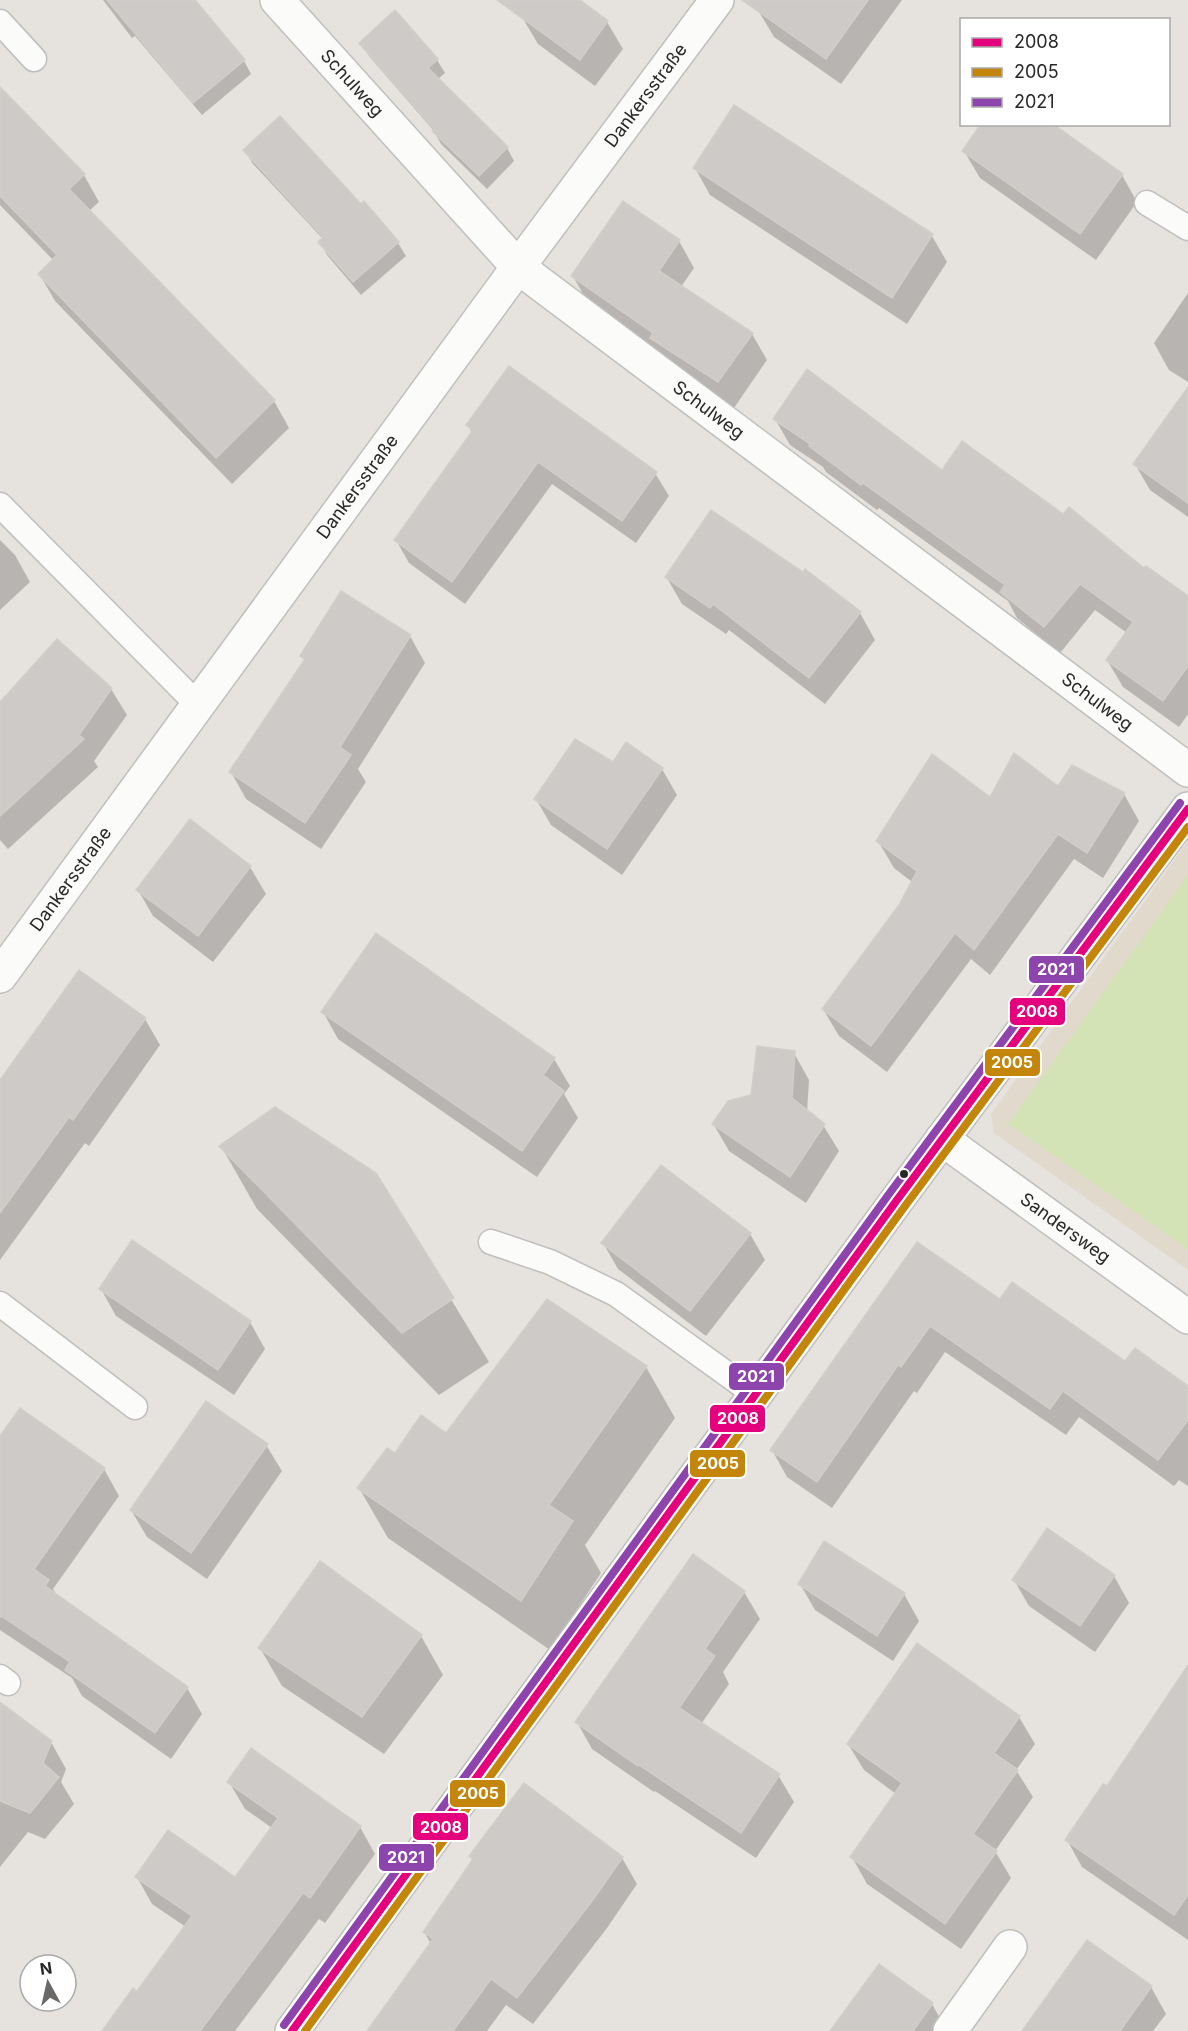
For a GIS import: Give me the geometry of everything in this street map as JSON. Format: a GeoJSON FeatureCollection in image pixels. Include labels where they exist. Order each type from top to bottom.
{"type":"FeatureCollection","features":[{"type":"Feature","properties":{"kind":"street","name":"Schulweg"},"geometry":{"type":"LineString","coordinates":[[277,0],[518,267],[1188,770]]}},
{"type":"Feature","properties":{"kind":"street","name":"Dankersstraße"},"geometry":{"type":"LineString","coordinates":[[0,976],[518,267],[717,0]]}},
{"type":"Feature","properties":{"kind":"street"},"geometry":{"type":"LineString","coordinates":[[292,2031],[942,1139],[1188,809]]}},
{"type":"Feature","properties":{"kind":"street","name":"Sandersweg"},"geometry":{"type":"LineString","coordinates":[[942,1139],[1188,1317]]}},
{"type":"Feature","properties":{"kind":"street"},"geometry":{"type":"LineString","coordinates":[[950,2031],[1010,1947]]}},
{"type":"Feature","properties":{"kind":"lane"},"geometry":{"type":"LineString","coordinates":[[0,22],[34,59]]}},
{"type":"Feature","properties":{"kind":"lane"},"geometry":{"type":"LineString","coordinates":[[1147,203],[1188,228]]}},
{"type":"Feature","properties":{"kind":"lane"},"geometry":{"type":"LineString","coordinates":[[0,505],[198,705]]}},
{"type":"Feature","properties":{"kind":"lane"},"geometry":{"type":"LineString","coordinates":[[491,1242],[550,1262],[616,1294],[756,1395]]}},
{"type":"Feature","properties":{"kind":"lane"},"geometry":{"type":"LineString","coordinates":[[0,1304],[135,1407]]}},
{"type":"Feature","properties":{"kind":"shaded area"},"geometry":{"type":"Polygon","coordinates":[[[1188,841],[1188,1270],[994,1133],[991,1114],[1188,841]]]}},
{"type":"Feature","properties":{"kind":"green space"},"geometry":{"type":"Polygon","coordinates":[[[1188,875],[1188,1249],[1008,1124],[1188,875]]]}},
{"type":"Feature","properties":{"kind":"building"},"geometry":{"type":"Polygon","coordinates":[[[107,0],[195,0],[245,60],[193,103],[107,0]]]}},
{"type":"Feature","properties":{"kind":"building"},"geometry":{"type":"Polygon","coordinates":[[[497,0],[580,0],[608,21],[580,60],[497,0]]]}},
{"type":"Feature","properties":{"kind":"building"},"geometry":{"type":"Polygon","coordinates":[[[742,0],[868,0],[826,59],[742,0]]]}},
{"type":"Feature","properties":{"kind":"building"},"geometry":{"type":"Polygon","coordinates":[[[395,10],[438,59],[428,68],[508,147],[479,176],[432,131],[434,129],[359,43],[395,10]]]}},
{"type":"Feature","properties":{"kind":"building"},"geometry":{"type":"Polygon","coordinates":[[[0,87],[85,174],[69,189],[275,400],[216,458],[38,274],[57,255],[0,196],[0,87]]]}},
{"type":"Feature","properties":{"kind":"building"},"geometry":{"type":"Polygon","coordinates":[[[734,105],[933,234],[892,298],[693,168],[734,105]]]}},
{"type":"Feature","properties":{"kind":"building"},"geometry":{"type":"Polygon","coordinates":[[[280,116],[361,204],[364,201],[399,242],[353,282],[318,242],[323,237],[243,150],[280,116]]]}},
{"type":"Feature","properties":{"kind":"building"},"geometry":{"type":"Polygon","coordinates":[[[980,126],[1056,126],[1123,174],[1080,234],[962,151],[980,126]]]}},
{"type":"Feature","properties":{"kind":"building"},"geometry":{"type":"Polygon","coordinates":[[[623,201],[680,240],[659,271],[753,333],[718,382],[650,338],[653,333],[571,276],[623,201]]]}},
{"type":"Feature","properties":{"kind":"building"},"geometry":{"type":"Polygon","coordinates":[[[509,366],[657,472],[622,521],[538,462],[452,582],[394,540],[473,430],[466,425],[509,366]]]}},
{"type":"Feature","properties":{"kind":"building"},"geometry":{"type":"Polygon","coordinates":[[[807,369],[942,470],[962,441],[1063,514],[1069,507],[1144,568],[1146,566],[1188,596],[1188,666],[1163,701],[1106,660],[1133,622],[1080,584],[1044,627],[1000,592],[1005,585],[863,483],[861,485],[809,446],[810,444],[773,419],[807,369]]]}},
{"type":"Feature","properties":{"kind":"building"},"geometry":{"type":"Polygon","coordinates":[[[1188,387],[1188,503],[1133,464],[1188,387]]]}},
{"type":"Feature","properties":{"kind":"building"},"geometry":{"type":"Polygon","coordinates":[[[711,510],[803,572],[805,569],[861,612],[809,678],[713,604],[710,608],[665,577],[711,510]]]}},
{"type":"Feature","properties":{"kind":"building"},"geometry":{"type":"Polygon","coordinates":[[[341,591],[411,635],[340,747],[351,755],[305,823],[229,772],[305,659],[300,656],[341,591]]]}},
{"type":"Feature","properties":{"kind":"building"},"geometry":{"type":"Polygon","coordinates":[[[57,639],[112,688],[79,735],[84,739],[0,816],[0,702],[57,639]]]}},
{"type":"Feature","properties":{"kind":"building"},"geometry":{"type":"Polygon","coordinates":[[[575,739],[613,762],[626,742],[663,768],[607,849],[534,799],[575,739]]]}},
{"type":"Feature","properties":{"kind":"building"},"geometry":{"type":"Polygon","coordinates":[[[1014,753],[1058,786],[1072,765],[1125,793],[1087,853],[1058,834],[974,950],[955,933],[871,1046],[822,1009],[899,905],[917,871],[876,841],[932,754],[990,797],[1014,753]]]}},
{"type":"Feature","properties":{"kind":"building"},"geometry":{"type":"Polygon","coordinates":[[[190,819],[251,866],[198,936],[136,890],[190,819]]]}},
{"type":"Feature","properties":{"kind":"building"},"geometry":{"type":"Polygon","coordinates":[[[376,933],[555,1058],[543,1075],[564,1091],[522,1151],[321,1012],[376,933]]]}},
{"type":"Feature","properties":{"kind":"building"},"geometry":{"type":"Polygon","coordinates":[[[79,970],[146,1018],[73,1120],[69,1117],[0,1213],[0,1080],[79,970]]]}},
{"type":"Feature","properties":{"kind":"building"},"geometry":{"type":"Polygon","coordinates":[[[757,1046],[795,1051],[792,1098],[825,1124],[790,1177],[712,1124],[728,1101],[751,1095],[757,1046]]]}},
{"type":"Feature","properties":{"kind":"building"},"geometry":{"type":"Polygon","coordinates":[[[275,1107],[376,1173],[454,1298],[402,1333],[219,1146],[275,1107]]]}},
{"type":"Feature","properties":{"kind":"building"},"geometry":{"type":"Polygon","coordinates":[[[661,1165],[751,1233],[690,1311],[601,1243],[661,1165]]]}},
{"type":"Feature","properties":{"kind":"building"},"geometry":{"type":"Polygon","coordinates":[[[132,1240],[251,1321],[218,1370],[99,1289],[132,1240]]]}},
{"type":"Feature","properties":{"kind":"building"},"geometry":{"type":"Polygon","coordinates":[[[917,1242],[1000,1299],[1012,1282],[1125,1361],[1135,1348],[1188,1386],[1188,1420],[1158,1460],[1063,1391],[1050,1409],[930,1326],[901,1367],[898,1365],[817,1482],[770,1450],[917,1242]]]}},
{"type":"Feature","properties":{"kind":"building"},"geometry":{"type":"Polygon","coordinates":[[[547,1299],[647,1366],[549,1505],[573,1521],[521,1601],[357,1488],[387,1448],[395,1453],[421,1415],[446,1433],[547,1299]]]}},
{"type":"Feature","properties":{"kind":"building"},"geometry":{"type":"Polygon","coordinates":[[[206,1401],[268,1444],[191,1553],[130,1510],[206,1401]]]}},
{"type":"Feature","properties":{"kind":"building"},"geometry":{"type":"Polygon","coordinates":[[[20,1408],[105,1468],[34,1569],[49,1580],[45,1586],[188,1687],[155,1733],[65,1670],[70,1662],[1,1616],[0,1618],[0,1436],[20,1408]]]}},
{"type":"Feature","properties":{"kind":"building"},"geometry":{"type":"Polygon","coordinates":[[[1047,1528],[1115,1575],[1080,1626],[1012,1580],[1047,1528]]]}},
{"type":"Feature","properties":{"kind":"building"},"geometry":{"type":"Polygon","coordinates":[[[824,1541],[905,1593],[877,1636],[798,1584],[824,1541]]]}},
{"type":"Feature","properties":{"kind":"building"},"geometry":{"type":"Polygon","coordinates":[[[693,1554],[745,1591],[705,1649],[715,1656],[679,1708],[780,1774],[741,1833],[575,1722],[693,1554]]]}},
{"type":"Feature","properties":{"kind":"building"},"geometry":{"type":"Polygon","coordinates":[[[320,1561],[422,1635],[362,1717],[258,1648],[320,1561]]]}},
{"type":"Feature","properties":{"kind":"building"},"geometry":{"type":"Polygon","coordinates":[[[917,1643],[1020,1716],[994,1753],[1018,1770],[973,1834],[997,1851],[945,1924],[850,1857],[902,1783],[847,1744],[917,1643]]]}},
{"type":"Feature","properties":{"kind":"building"},"geometry":{"type":"Polygon","coordinates":[[[1188,1665],[1188,1895],[1174,1915],[1065,1840],[1103,1784],[1107,1786],[1188,1665]]]}},
{"type":"Feature","properties":{"kind":"building"},"geometry":{"type":"Polygon","coordinates":[[[0,1702],[52,1741],[43,1763],[59,1777],[30,1813],[0,1801],[0,1702]]]}},
{"type":"Feature","properties":{"kind":"building"},"geometry":{"type":"Polygon","coordinates":[[[251,1748],[361,1826],[310,1898],[303,1893],[200,2031],[102,2031],[133,1988],[137,1991],[192,1916],[135,1877],[168,1830],[235,1877],[278,1818],[227,1782],[251,1748]]]}},
{"type":"Feature","properties":{"kind":"building"},"geometry":{"type":"Polygon","coordinates":[[[524,1783],[623,1857],[517,1998],[491,1979],[453,2031],[367,2031],[433,1939],[423,1932],[473,1859],[469,1856],[524,1783]]]}},
{"type":"Feature","properties":{"kind":"building"},"geometry":{"type":"Polygon","coordinates":[[[1087,1940],[1152,1986],[1120,2031],[1022,2031],[1087,1940]]]}},
{"type":"Feature","properties":{"kind":"building"},"geometry":{"type":"Polygon","coordinates":[[[879,1964],[933,2003],[913,2031],[830,2031],[879,1964]]]}},
{"type":"Feature","properties":{"kind":"transit line","name":"2021"},"geometry":{"type":"LineString","coordinates":[[284,2025],[889,1194],[1180,803]]}},
{"type":"Feature","properties":{"kind":"transit line","name":"2008"},"geometry":{"type":"LineString","coordinates":[[292,2031],[897,1200],[1188,809]]}},
{"type":"Feature","properties":{"kind":"transit line","name":"2005"},"geometry":{"type":"LineString","coordinates":[[305,2031],[905,1206],[1188,827]]}}]}
